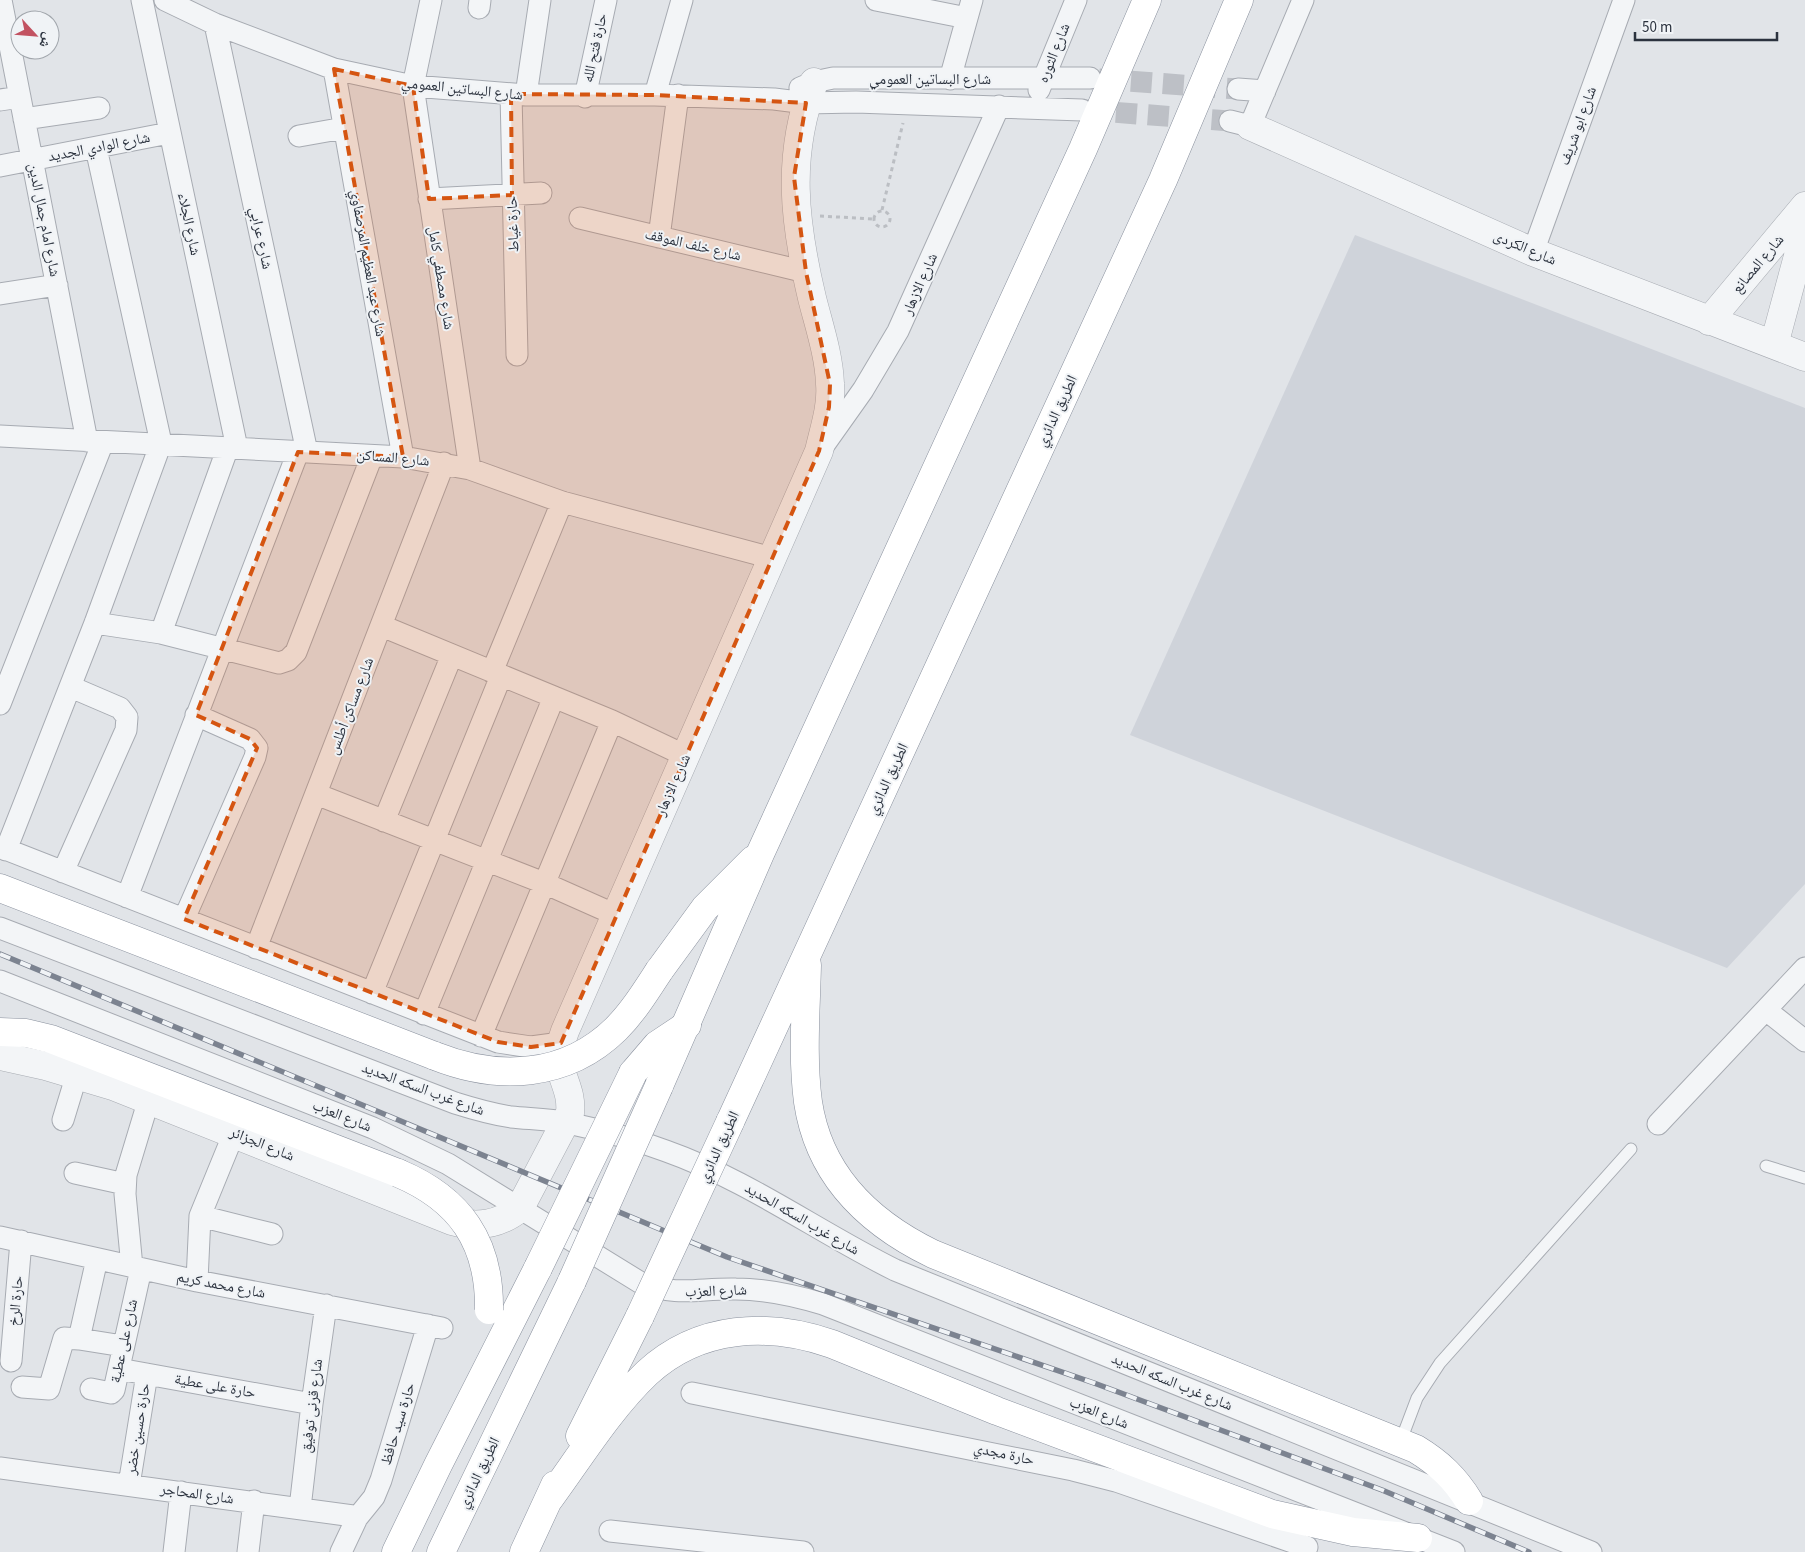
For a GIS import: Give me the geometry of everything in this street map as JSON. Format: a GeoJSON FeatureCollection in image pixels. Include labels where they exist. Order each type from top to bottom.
{"type":"FeatureCollection","features":[{"type":"Feature","properties":{"kind":"highway","name":"الطريق الدائري"},"geometry":{"type":"LineString","coordinates":[[441,1552],[572,1281],[687,1025],[760,854],[1082,149],[1147,0]]}},
{"type":"Feature","properties":{"kind":"highway","name":"الطريق الدائري"},"geometry":{"type":"LineString","coordinates":[[524,1552],[640,1316],[807,956],[1163,180],[1239,0]]}},
{"type":"Feature","properties":{"kind":"highway"},"geometry":{"type":"LineString","coordinates":[[0,888],[458,1065],[481,1071],[530,1071],[576,1057],[615,1029],[632,1011],[705,908],[760,854]]}},
{"type":"Feature","properties":{"kind":"highway"},"geometry":{"type":"LineString","coordinates":[[807,956],[806,1070],[809,1104],[817,1137],[831,1168],[851,1196],[875,1220],[902,1239],[933,1254],[1416,1449],[1452,1476],[1469,1501]]}},
{"type":"Feature","properties":{"kind":"highway"},"geometry":{"type":"LineString","coordinates":[[396,1552],[538,1268],[633,1072],[657,1045],[687,1025]]}},
{"type":"Feature","properties":{"kind":"highway"},"geometry":{"type":"LineString","coordinates":[[0,1032],[26,1032],[51,1039],[418,1181],[437,1193],[454,1208],[468,1225],[485,1266],[489,1287],[489,1310],[482,1380]]}},
{"type":"Feature","properties":{"kind":"highway"},"geometry":{"type":"LineString","coordinates":[[547,1502],[628,1392],[648,1372],[670,1355],[722,1334],[750,1330],[778,1330],[805,1335],[832,1344],[996,1411],[1272,1514],[1317,1533],[1369,1534],[1418,1538]]}},
{"type":"Feature","properties":{"kind":"street","name":"شارع امام جمال الدين"},"geometry":{"type":"LineString","coordinates":[[1,0],[10,98],[24,119],[57,285],[95,441]]}},
{"type":"Feature","properties":{"kind":"street","name":"شارع الجلاء"},"geometry":{"type":"LineString","coordinates":[[142,0],[233,448]]}},
{"type":"Feature","properties":{"kind":"street","name":"شارع البساتين العمومي"},"geometry":{"type":"LineString","coordinates":[[165,0],[215,24],[334,68],[413,86],[518,95],[584,97],[655,95],[774,99],[810,92],[908,103],[1082,110]]}},
{"type":"Feature","properties":{"kind":"street","name":"شارع مصطفي كامل"},"geometry":{"type":"LineString","coordinates":[[431,0],[413,86],[470,469]]}},
{"type":"Feature","properties":{"kind":"street","name":"حارة غياط"},"geometry":{"type":"LineString","coordinates":[[517,355],[512,195],[518,95],[540,0]]}},
{"type":"Feature","properties":{"kind":"street","name":"حارة فتح الله"},"geometry":{"type":"LineString","coordinates":[[584,97],[606,0]]}},
{"type":"Feature","properties":{"kind":"street"},"geometry":{"type":"LineString","coordinates":[[655,95],[682,0]]}},
{"type":"Feature","properties":{"kind":"street"},"geometry":{"type":"LineString","coordinates":[[876,0],[969,9],[950,79]]}},
{"type":"Feature","properties":{"kind":"street","name":"شارع الثوره"},"geometry":{"type":"LineString","coordinates":[[1033,107],[1042,78],[1076,0]]}},
{"type":"Feature","properties":{"kind":"street"},"geometry":{"type":"LineString","coordinates":[[1240,124],[1265,91],[1303,0]]}},
{"type":"Feature","properties":{"kind":"street","name":"شارع ابو شريف"},"geometry":{"type":"LineString","coordinates":[[1533,252],[1624,0]]}},
{"type":"Feature","properties":{"kind":"street","name":"شارع عرابي"},"geometry":{"type":"LineString","coordinates":[[215,24],[302,452]]}},
{"type":"Feature","properties":{"kind":"street","name":"شارع عبد العظيم المرصفاوي"},"geometry":{"type":"LineString","coordinates":[[334,68],[403,457]]}},
{"type":"Feature","properties":{"kind":"street","name":"شارع البساتين العمومي"},"geometry":{"type":"LineString","coordinates":[[810,92],[833,78],[1090,78]]}},
{"type":"Feature","properties":{"kind":"street"},"geometry":{"type":"LineString","coordinates":[[1238,89],[1265,91]]}},
{"type":"Feature","properties":{"kind":"street","name":"شارع الازهار"},"geometry":{"type":"LineString","coordinates":[[520,1208],[570,1113],[571,1095],[560,1067],[561,1043],[819,451],[829,407],[830,384],[806,272],[797,214],[795,158],[810,92]]}},
{"type":"Feature","properties":{"kind":"street"},"geometry":{"type":"LineString","coordinates":[[659,237],[678,96]]}},
{"type":"Feature","properties":{"kind":"street","name":"شارع الازهار"},"geometry":{"type":"LineString","coordinates":[[819,451],[863,390],[898,332],[1000,106]]}},
{"type":"Feature","properties":{"kind":"street"},"geometry":{"type":"LineString","coordinates":[[24,119],[99,108]]}},
{"type":"Feature","properties":{"kind":"street","name":"شارع الكردى"},"geometry":{"type":"LineString","coordinates":[[1240,124],[1533,252],[1805,357]]}},
{"type":"Feature","properties":{"kind":"street"},"geometry":{"type":"LineString","coordinates":[[299,136],[344,128]]}},
{"type":"Feature","properties":{"kind":"street","name":"شارع الوادي الجديد"},"geometry":{"type":"LineString","coordinates":[[0,166],[169,133]]}},
{"type":"Feature","properties":{"kind":"street"},"geometry":{"type":"LineString","coordinates":[[96,148],[161,443],[71,687],[3,848],[481,1036],[517,1046],[531,1047],[561,1043]]}},
{"type":"Feature","properties":{"kind":"street"},"geometry":{"type":"LineString","coordinates":[[429,199],[541,192]]}},
{"type":"Feature","properties":{"kind":"street","name":"شارع المصانع"},"geometry":{"type":"LineString","coordinates":[[1709,321],[1805,206]]}},
{"type":"Feature","properties":{"kind":"street","name":"شارع خلف الموقف"},"geometry":{"type":"LineString","coordinates":[[580,218],[806,272]]}},
{"type":"Feature","properties":{"kind":"street","name":"شارع المصانع"},"geometry":{"type":"LineString","coordinates":[[1774,345],[1805,230]]}},
{"type":"Feature","properties":{"kind":"street"},"geometry":{"type":"LineString","coordinates":[[0,294],[57,285]]}},
{"type":"Feature","properties":{"kind":"street","name":"شارع المساكن"},"geometry":{"type":"LineString","coordinates":[[0,436],[403,457],[444,463],[470,469],[562,502],[772,558]]}},
{"type":"Feature","properties":{"kind":"street"},"geometry":{"type":"LineString","coordinates":[[0,704],[95,441]]}},
{"type":"Feature","properties":{"kind":"street"},"geometry":{"type":"LineString","coordinates":[[161,634],[233,448]]}},
{"type":"Feature","properties":{"kind":"street"},"geometry":{"type":"LineString","coordinates":[[127,897],[196,715],[302,452]]}},
{"type":"Feature","properties":{"kind":"street"},"geometry":{"type":"LineString","coordinates":[[95,623],[161,634],[278,664],[288,660],[296,652],[372,456]]}},
{"type":"Feature","properties":{"kind":"street","name":"شارع مساكن أطلس"},"geometry":{"type":"LineString","coordinates":[[256,948],[444,463]]}},
{"type":"Feature","properties":{"kind":"street"},"geometry":{"type":"LineString","coordinates":[[372,993],[434,840],[562,502]]}},
{"type":"Feature","properties":{"kind":"street"},"geometry":{"type":"LineString","coordinates":[[382,626],[612,721],[686,756]]}},
{"type":"Feature","properties":{"kind":"street"},"geometry":{"type":"LineString","coordinates":[[384,821],[452,655]]}},
{"type":"Feature","properties":{"kind":"street"},"geometry":{"type":"LineString","coordinates":[[63,872],[126,730],[127,717],[120,708],[71,687]]}},
{"type":"Feature","properties":{"kind":"street"},"geometry":{"type":"LineString","coordinates":[[424,1014],[554,697]]}},
{"type":"Feature","properties":{"kind":"street"},"geometry":{"type":"LineString","coordinates":[[184,920],[255,758],[257,748],[250,739],[196,715]]}},
{"type":"Feature","properties":{"kind":"street"},"geometry":{"type":"LineString","coordinates":[[481,1036],[612,721]]}},
{"type":"Feature","properties":{"kind":"street"},"geometry":{"type":"LineString","coordinates":[[316,794],[544,883],[616,915]]}},
{"type":"Feature","properties":{"kind":"street","name":"شارع غرب السكه الحديد"},"geometry":{"type":"LineString","coordinates":[[0,928],[455,1103],[509,1116],[566,1123],[617,1135],[667,1151],[715,1171],[761,1194],[835,1239],[895,1270],[1591,1552]]}},
{"type":"Feature","properties":{"kind":"street"},"geometry":{"type":"LineString","coordinates":[[1658,1124],[1805,968]]}},
{"type":"Feature","properties":{"kind":"street","name":"شارع العزب"},"geometry":{"type":"LineString","coordinates":[[0,981],[373,1128],[448,1164],[628,1276],[655,1288],[683,1292],[755,1289],[792,1295],[823,1304],[1317,1533]]}},
{"type":"Feature","properties":{"kind":"street"},"geometry":{"type":"LineString","coordinates":[[1766,1010],[1805,1041]]}},
{"type":"Feature","properties":{"kind":"street","name":"شارع الجزائر"},"geometry":{"type":"LineString","coordinates":[[0,1056],[77,1074],[149,1099],[464,1224],[482,1225],[499,1221],[520,1208]]}},
{"type":"Feature","properties":{"kind":"street"},"geometry":{"type":"LineString","coordinates":[[63,1120],[77,1074]]}},
{"type":"Feature","properties":{"kind":"street","name":"شارع على عطية"},"geometry":{"type":"LineString","coordinates":[[91,1389],[113,1392],[119,1369],[136,1268],[125,1184],[128,1166],[149,1099]]}},
{"type":"Feature","properties":{"kind":"street"},"geometry":{"type":"LineString","coordinates":[[197,1281],[200,1216],[234,1133]]}},
{"type":"Feature","properties":{"kind":"street"},"geometry":{"type":"LineString","coordinates":[[75,1173],[125,1184]]}},
{"type":"Feature","properties":{"kind":"street"},"geometry":{"type":"LineString","coordinates":[[200,1216],[272,1234]]}},
{"type":"Feature","properties":{"kind":"street","name":"شارع محمد كريم"},"geometry":{"type":"LineString","coordinates":[[0,1237],[197,1281],[435,1327]]}},
{"type":"Feature","properties":{"kind":"street","name":"حارة الرخ"},"geometry":{"type":"LineString","coordinates":[[11,1361],[21,1241]]}},
{"type":"Feature","properties":{"kind":"street"},"geometry":{"type":"LineString","coordinates":[[79,1339],[96,1259]]}},
{"type":"Feature","properties":{"kind":"street","name":"شارع قرنى توفيق"},"geometry":{"type":"LineString","coordinates":[[300,1508],[326,1305]]}},
{"type":"Feature","properties":{"kind":"street","name":"حارة سيد حافظ"},"geometry":{"type":"LineString","coordinates":[[357,1518],[374,1497],[435,1327]]}},
{"type":"Feature","properties":{"kind":"street"},"geometry":{"type":"LineString","coordinates":[[22,1387],[49,1389],[64,1338],[123,1346]]}},
{"type":"Feature","properties":{"kind":"street","name":"حارة على عطية"},"geometry":{"type":"LineString","coordinates":[[119,1369],[312,1404]]}},
{"type":"Feature","properties":{"kind":"street","name":"حارة حسين خضر"},"geometry":{"type":"LineString","coordinates":[[129,1485],[147,1374]]}},
{"type":"Feature","properties":{"kind":"street","name":"حارة مجدي"},"geometry":{"type":"LineString","coordinates":[[692,1393],[1073,1470],[1317,1533]]}},
{"type":"Feature","properties":{"kind":"street","name":"شارع المحاجر"},"geometry":{"type":"LineString","coordinates":[[0,1468],[300,1508],[357,1518]]}},
{"type":"Feature","properties":{"kind":"street"},"geometry":{"type":"LineString","coordinates":[[174,1552],[181,1492]]}},
{"type":"Feature","properties":{"kind":"street"},"geometry":{"type":"LineString","coordinates":[[248,1552],[254,1502]]}},
{"type":"Feature","properties":{"kind":"street"},"geometry":{"type":"LineString","coordinates":[[341,1552],[357,1518]]}},
{"type":"Feature","properties":{"kind":"street"},"geometry":{"type":"LineString","coordinates":[[610,1531],[804,1552]]}},
{"type":"Feature","properties":{"kind":"street"},"geometry":{"type":"LineString","coordinates":[[1418,1538],[1454,1552]]}},
{"type":"Feature","properties":{"kind":"lane"},"geometry":{"type":"LineString","coordinates":[[1400,1443],[1417,1398],[1440,1363],[1631,1149]]}},
{"type":"Feature","properties":{"kind":"lane"},"geometry":{"type":"LineString","coordinates":[[1766,1166],[1805,1178]]}},
{"type":"Feature","properties":{"kind":"path"},"geometry":{"type":"LineString","coordinates":[[874,219],[875,215],[882,210],[908,103]]}},
{"type":"Feature","properties":{"kind":"path"},"geometry":{"type":"LineString","coordinates":[[874,219],[878,226],[886,226],[889,223],[889,214],[882,210]]}},
{"type":"Feature","properties":{"kind":"path"},"geometry":{"type":"LineString","coordinates":[[797,214],[874,219]]}},
{"type":"Feature","properties":{"kind":"highlighted area"},"geometry":{"type":"Polygon","coordinates":[[[334,69],[413,86],[429,199],[512,195],[511,94],[655,95],[806,103],[794,177],[806,272],[830,384],[829,407],[819,451],[561,1043],[531,1047],[498,1042],[184,919],[257,748],[250,739],[196,715],[298,452],[403,457],[334,69]]]}},
{"type":"Feature","properties":{"kind":"shaded area"},"geometry":{"type":"Polygon","coordinates":[[[1355,235],[1805,408],[1805,884],[1727,968],[1130,735],[1355,235]]]}},
{"type":"Feature","properties":{"kind":"tunnel"},"geometry":{"type":"LineString","coordinates":[[1099,79],[1238,89]]}},
{"type":"Feature","properties":{"kind":"tunnel"},"geometry":{"type":"LineString","coordinates":[[1084,110],[1230,121]]}},
{"type":"Feature","properties":{"kind":"railway"},"geometry":{"type":"LineString","coordinates":[[0,954],[727,1257],[1094,1383],[1382,1490],[1529,1552]]}}]}
